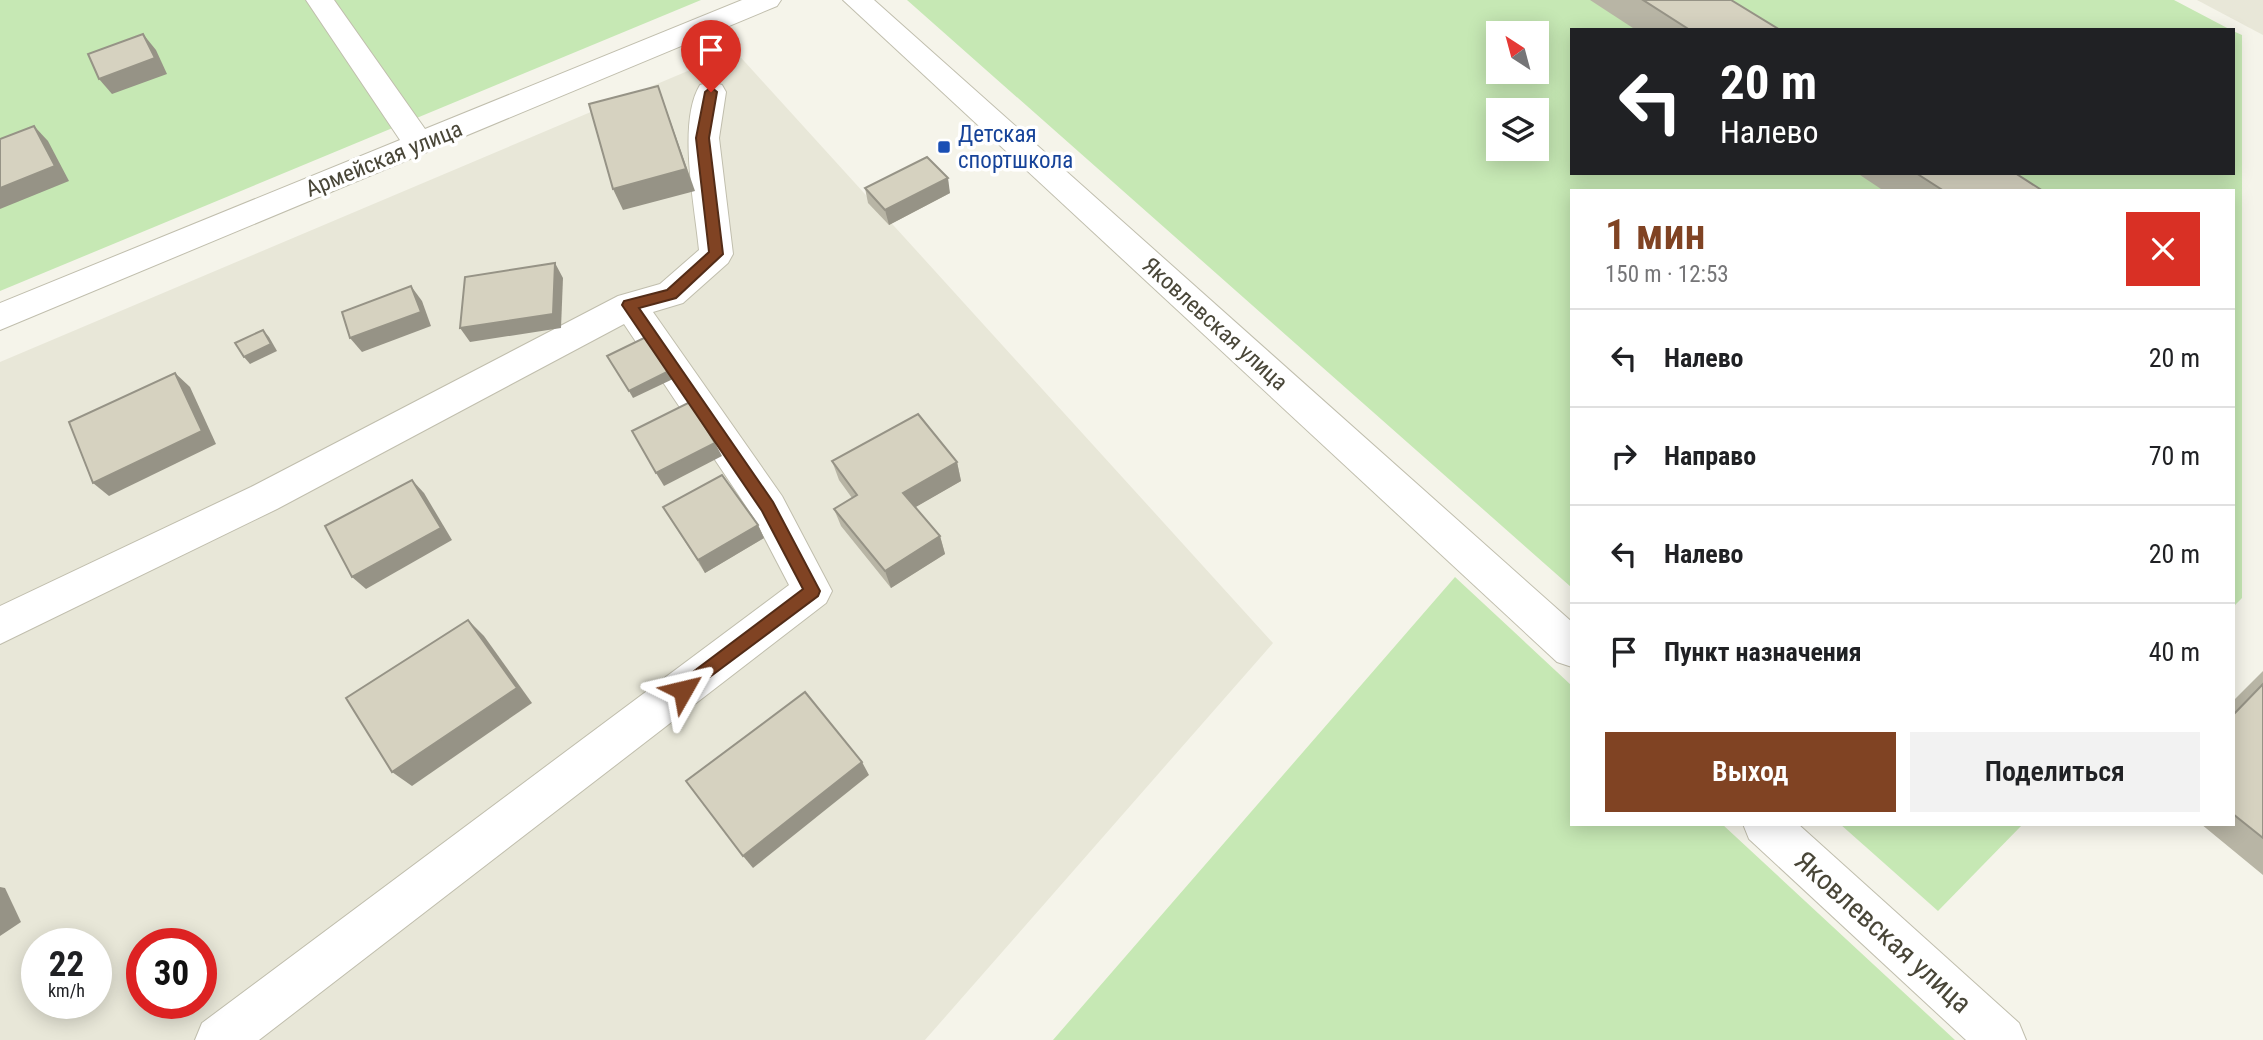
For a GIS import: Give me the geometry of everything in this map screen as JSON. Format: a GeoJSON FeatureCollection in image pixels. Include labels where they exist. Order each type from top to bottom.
{"type":"FeatureCollection","features":[{"type":"Feature","properties":{"kind":"street"},"geometry":{"type":"LineString","coordinates":[[320,0],[419,144]]}},
{"type":"Feature","properties":{"kind":"street","name":"Армейская улица"},"geometry":{"type":"LineString","coordinates":[[0,317],[767,0]]}},
{"type":"Feature","properties":{"kind":"street","name":"Яковлевская улица"},"geometry":{"type":"LineString","coordinates":[[857,0],[1570,647]]}},
{"type":"Feature","properties":{"kind":"street"},"geometry":{"type":"LineString","coordinates":[[0,626],[264,498],[629,305],[671,294],[716,254],[703,138],[711,92]]}},
{"type":"Feature","properties":{"kind":"street"},"geometry":{"type":"LineString","coordinates":[[219,1040],[812,591],[768,506],[629,305]]}},
{"type":"Feature","properties":{"kind":"street","name":"Яковлевская улица"},"geometry":{"type":"LineString","coordinates":[[1767,826],[2002,1040]]}},
{"type":"Feature","properties":{"kind":"shaded area"},"geometry":{"type":"Polygon","coordinates":[[[2197,0],[2263,0],[2263,35],[2197,0]]]}},
{"type":"Feature","properties":{"kind":"shaded area"},"geometry":{"type":"Polygon","coordinates":[[[735,51],[1273,643],[925,1040],[0,1040],[0,362],[735,51]]]}},
{"type":"Feature","properties":{"kind":"green space"},"geometry":{"type":"Polygon","coordinates":[[[0,0],[701,0],[0,291],[0,0]]]}},
{"type":"Feature","properties":{"kind":"green space"},"geometry":{"type":"Polygon","coordinates":[[[907,0],[2174,0],[2227,28],[1570,28],[1570,175],[2235,175],[2235,32],[2242,35],[2242,598],[2235,605],[2235,189],[1570,189],[1570,586],[907,0]]]}},
{"type":"Feature","properties":{"kind":"green space"},"geometry":{"type":"Polygon","coordinates":[[[1455,577],[1570,684],[1570,826],[1724,826],[1955,1040],[1053,1040],[1455,577]]]}},
{"type":"Feature","properties":{"kind":"green space"},"geometry":{"type":"Polygon","coordinates":[[[1842,826],[2021,826],[1938,911],[1842,826]]]}},
{"type":"Feature","properties":{"kind":"building"},"geometry":{"type":"Polygon","coordinates":[[[1643,0],[1731,0],[1777,28],[1687,28],[1643,0]]]}},
{"type":"Feature","properties":{"kind":"building"},"geometry":{"type":"Polygon","coordinates":[[[143,34],[155,58],[99,79],[88,54],[143,34]]]}},
{"type":"Feature","properties":{"kind":"building"},"geometry":{"type":"Polygon","coordinates":[[[658,86],[686,169],[613,189],[589,104],[658,86]]]}},
{"type":"Feature","properties":{"kind":"building"},"geometry":{"type":"Polygon","coordinates":[[[34,126],[55,166],[0,188],[0,139],[34,126]]]}},
{"type":"Feature","properties":{"kind":"building"},"geometry":{"type":"Polygon","coordinates":[[[927,157],[948,178],[885,210],[865,188],[927,157]]]}},
{"type":"Feature","properties":{"kind":"building"},"geometry":{"type":"Polygon","coordinates":[[[1919,175],[2018,175],[2040,189],[1941,189],[1919,175]]]}},
{"type":"Feature","properties":{"kind":"building"},"geometry":{"type":"Polygon","coordinates":[[[555,263],[553,314],[460,328],[465,277],[555,263]]]}},
{"type":"Feature","properties":{"kind":"building"},"geometry":{"type":"Polygon","coordinates":[[[411,286],[421,312],[350,338],[342,312],[411,286]]]}},
{"type":"Feature","properties":{"kind":"building"},"geometry":{"type":"Polygon","coordinates":[[[263,330],[271,344],[244,357],[235,343],[263,330]]]}},
{"type":"Feature","properties":{"kind":"building"},"geometry":{"type":"Polygon","coordinates":[[[646,337],[669,371],[629,391],[607,356],[646,337]]]}},
{"type":"Feature","properties":{"kind":"building"},"geometry":{"type":"Polygon","coordinates":[[[175,373],[202,431],[93,483],[69,422],[175,373]]]}},
{"type":"Feature","properties":{"kind":"building"},"geometry":{"type":"Polygon","coordinates":[[[690,402],[715,443],[656,473],[632,431],[690,402]]]}},
{"type":"Feature","properties":{"kind":"building"},"geometry":{"type":"Polygon","coordinates":[[[918,414],[957,462],[903,493],[940,536],[885,571],[834,509],[857,495],[832,461],[918,414]]]}},
{"type":"Feature","properties":{"kind":"building"},"geometry":{"type":"Polygon","coordinates":[[[722,475],[758,525],[698,560],[663,507],[722,475]]]}},
{"type":"Feature","properties":{"kind":"building"},"geometry":{"type":"Polygon","coordinates":[[[412,480],[441,528],[352,577],[325,526],[412,480]]]}},
{"type":"Feature","properties":{"kind":"building"},"geometry":{"type":"Polygon","coordinates":[[[468,620],[517,688],[392,772],[346,698],[468,620]]]}},
{"type":"Feature","properties":{"kind":"building"},"geometry":{"type":"Polygon","coordinates":[[[2263,684],[2263,838],[2235,816],[2235,713],[2263,684]]]}},
{"type":"Feature","properties":{"kind":"building"},"geometry":{"type":"Polygon","coordinates":[[[805,692],[862,762],[743,856],[686,781],[805,692]]]}},
{"type":"Feature","properties":{"kind":"place","name":"Детская спортшкола"},"geometry":{"type":"Point","coordinates":[944,147]}},
{"type":"Feature","properties":{"kind":"route"},"geometry":{"type":"LineString","coordinates":[[683,690],[812,591],[768,506],[629,305],[671,294],[716,254],[703,138],[711,92]]}}]}
